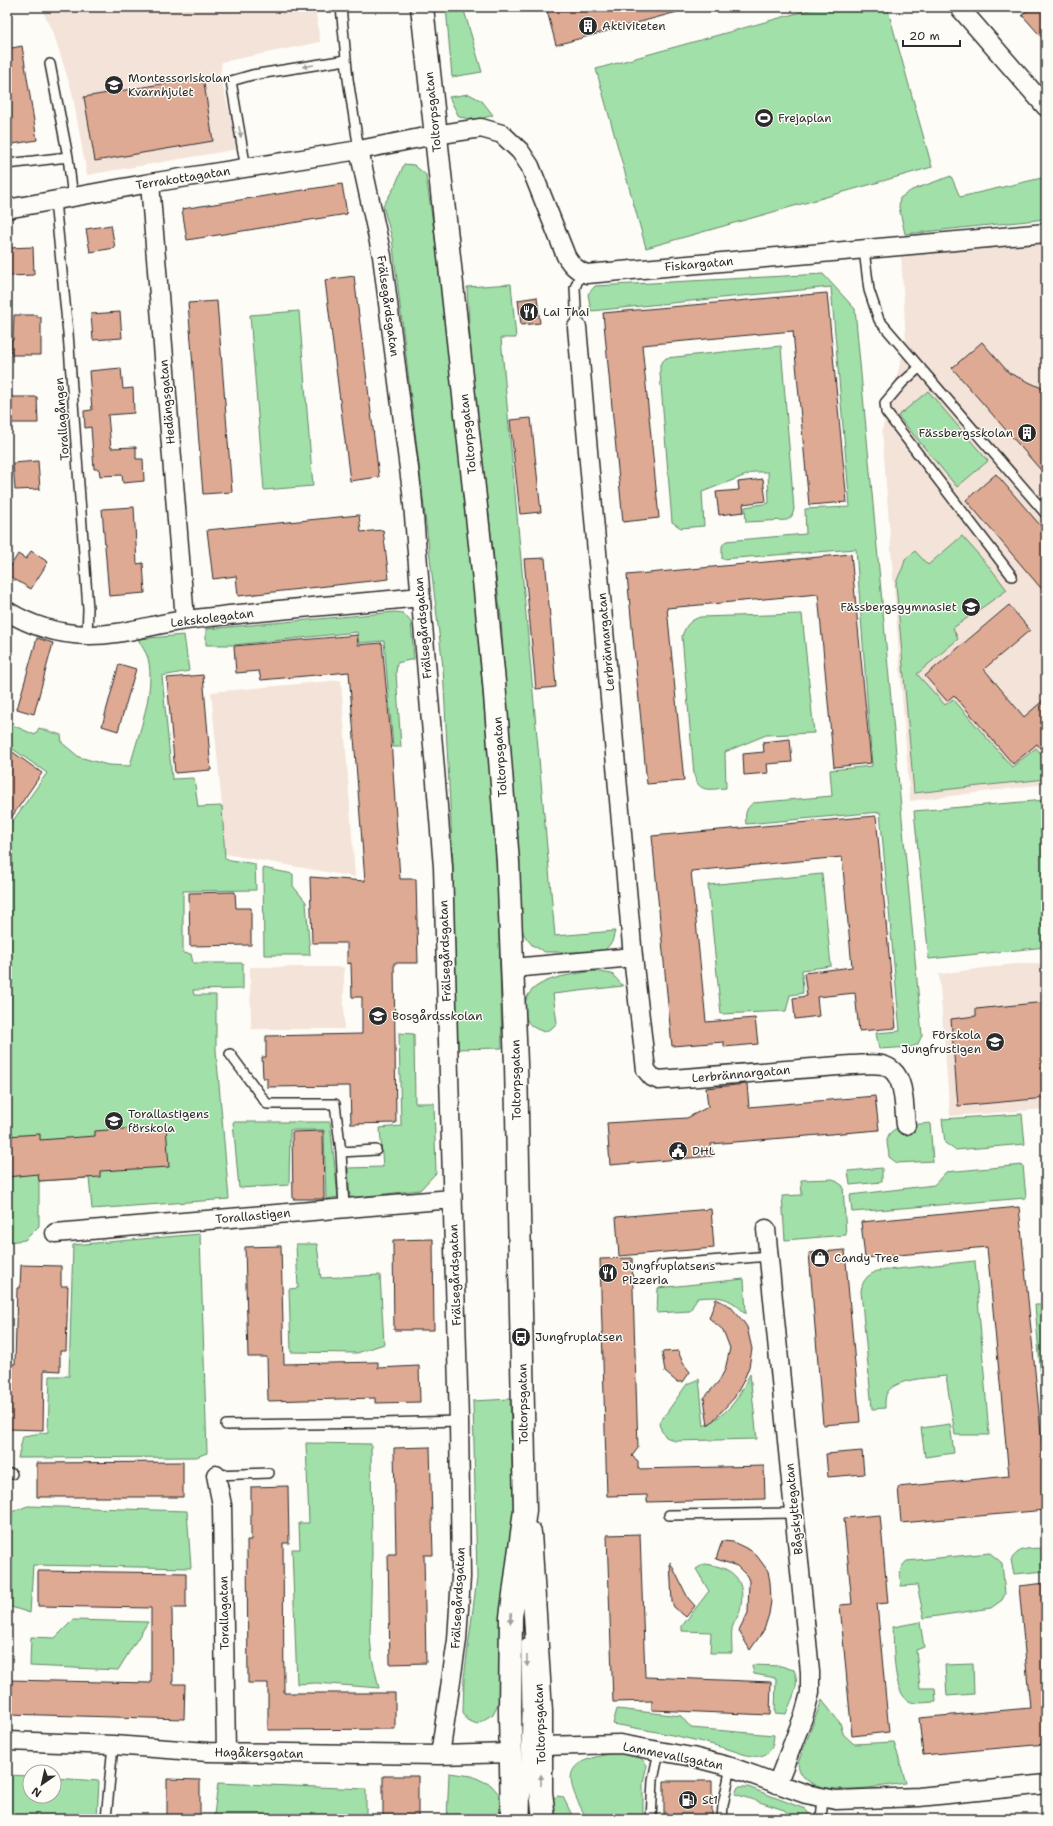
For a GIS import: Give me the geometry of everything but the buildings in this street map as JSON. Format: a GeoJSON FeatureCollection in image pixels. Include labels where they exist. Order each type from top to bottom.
{"type":"FeatureCollection","features":[{"type":"Feature","properties":{"kind":"street","name":"Toltorpsgatan"},"geometry":{"type":"LineString","coordinates":[[422,7],[494,675],[508,862],[513,968],[525,1510],[511,1617],[512,1819]]}},
{"type":"Feature","properties":{"kind":"street"},"geometry":{"type":"LineString","coordinates":[[959,7],[1046,107]]}},
{"type":"Feature","properties":{"kind":"street"},"geometry":{"type":"LineString","coordinates":[[435,135],[481,128],[502,134],[511,142],[520,151],[530,166],[566,256],[571,264],[581,272]]}},
{"type":"Feature","properties":{"kind":"street","name":"Terrakottagatan"},"geometry":{"type":"LineString","coordinates":[[7,209],[150,183],[359,150],[435,135]]}},
{"type":"Feature","properties":{"kind":"street","name":"Frälsegårdsgatan"},"geometry":{"type":"LineString","coordinates":[[359,150],[382,256],[412,492],[442,867],[459,1421],[461,1576],[457,1640],[440,1755]]}},
{"type":"Feature","properties":{"kind":"street","name":"Hedängsgatan"},"geometry":{"type":"LineString","coordinates":[[150,183],[185,620]]}},
{"type":"Feature","properties":{"kind":"street","name":"Fiskargatan"},"geometry":{"type":"LineString","coordinates":[[581,272],[594,274],[1046,233]]}},
{"type":"Feature","properties":{"kind":"street","name":"Lerbrännargatan"},"geometry":{"type":"LineString","coordinates":[[577,327],[633,957],[646,1070],[652,1077],[659,1080],[851,1065],[881,1065],[888,1067],[897,1074],[900,1081],[906,1125]]}},
{"type":"Feature","properties":{"kind":"street","name":"Lekskolegatan"},"geometry":{"type":"LineString","coordinates":[[7,611],[24,621],[49,630],[87,635],[118,632],[185,620],[421,597]]}},
{"type":"Feature","properties":{"kind":"street"},"geometry":{"type":"LineString","coordinates":[[513,968],[633,957]]}},
{"type":"Feature","properties":{"kind":"street","name":"Torallastigen"},"geometry":{"type":"LineString","coordinates":[[55,1233],[452,1199]]}},
{"type":"Feature","properties":{"kind":"street","name":"Bågskyttegatan"},"geometry":{"type":"LineString","coordinates":[[766,1229],[810,1672],[810,1693],[804,1715],[777,1784]]}},
{"type":"Feature","properties":{"kind":"street","name":"Torallagatan"},"geometry":{"type":"LineString","coordinates":[[216,1475],[222,1513],[226,1752]]}},
{"type":"Feature","properties":{"kind":"street","name":"Toltorpsgatan"},"geometry":{"type":"LineString","coordinates":[[525,1510],[532,1540],[542,1746],[541,1792],[544,1819]]}},
{"type":"Feature","properties":{"kind":"street","name":"Hagåkersgatan"},"geometry":{"type":"LineString","coordinates":[[7,1741],[113,1745],[226,1752],[440,1755],[511,1753]]}},
{"type":"Feature","properties":{"kind":"street","name":"Lammevallsgatan"},"geometry":{"type":"LineString","coordinates":[[542,1746],[620,1744],[692,1757],[731,1767],[777,1784],[823,1798],[856,1800],[919,1797],[1046,1784]]}},
{"type":"Feature","properties":{"kind":"lane"},"geometry":{"type":"LineString","coordinates":[[341,7],[346,60],[359,150]]}},
{"type":"Feature","properties":{"kind":"lane"},"geometry":{"type":"LineString","coordinates":[[246,169],[231,81],[252,75],[346,60]]}},
{"type":"Feature","properties":{"kind":"lane"},"geometry":{"type":"LineString","coordinates":[[50,64],[68,157],[73,198]]}},
{"type":"Feature","properties":{"kind":"lane"},"geometry":{"type":"LineString","coordinates":[[7,164],[68,157]]}},
{"type":"Feature","properties":{"kind":"lane","name":"Torallagången"},"geometry":{"type":"LineString","coordinates":[[55,201],[69,341],[88,609],[87,635]]}},
{"type":"Feature","properties":{"kind":"lane"},"geometry":{"type":"LineString","coordinates":[[864,250],[869,290],[879,320],[1046,514]]}},
{"type":"Feature","properties":{"kind":"lane"},"geometry":{"type":"LineString","coordinates":[[577,327],[575,288],[581,272]]}},
{"type":"Feature","properties":{"kind":"lane"},"geometry":{"type":"LineString","coordinates":[[920,367],[902,383],[885,403],[886,412],[1012,576]]}},
{"type":"Feature","properties":{"kind":"lane"},"geometry":{"type":"LineString","coordinates":[[230,1054],[267,1104],[335,1104],[341,1152],[344,1208]]}},
{"type":"Feature","properties":{"kind":"lane"},"geometry":{"type":"LineString","coordinates":[[341,1152],[376,1150]]}},
{"type":"Feature","properties":{"kind":"lane"},"geometry":{"type":"LineString","coordinates":[[661,1265],[769,1256]]}},
{"type":"Feature","properties":{"kind":"lane"},"geometry":{"type":"LineString","coordinates":[[226,1425],[459,1421]]}},
{"type":"Feature","properties":{"kind":"lane"},"geometry":{"type":"LineString","coordinates":[[216,1475],[269,1473]]}},
{"type":"Feature","properties":{"kind":"lane"},"geometry":{"type":"LineString","coordinates":[[525,1510],[527,1712],[525,1819]]}},
{"type":"Feature","properties":{"kind":"lane"},"geometry":{"type":"LineString","coordinates":[[669,1515],[794,1513]]}},
{"type":"Feature","properties":{"kind":"lane"},"geometry":{"type":"LineString","coordinates":[[106,1819],[113,1745]]}},
{"type":"Feature","properties":{"kind":"lane"},"geometry":{"type":"LineString","coordinates":[[651,1819],[653,1780],[659,1751]]}},
{"type":"Feature","properties":{"kind":"lane"},"geometry":{"type":"LineString","coordinates":[[722,1819],[723,1805],[731,1767]]}},
{"type":"Feature","properties":{"kind":"lane"},"geometry":{"type":"LineString","coordinates":[[821,1819],[823,1798]]}},
{"type":"Feature","properties":{"kind":"shaded area","name":"Montessoriskolan Kvarnhjulet"},"geometry":{"type":"Polygon","coordinates":[[[41,7],[315,7],[320,42],[222,62],[220,74],[238,149],[87,175],[72,92],[55,38],[41,7]],[[202,77],[84,97],[95,161],[213,141],[202,77]]]}},
{"type":"Feature","properties":{"kind":"shaded area","name":"Fässbergsgymnasiet"},"geometry":{"type":"Polygon","coordinates":[[[1046,242],[1046,784],[910,801],[882,430],[906,342],[901,253],[1046,242]]]}},
{"type":"Feature","properties":{"kind":"shaded area"},"geometry":{"type":"Polygon","coordinates":[[[341,680],[355,877],[225,854],[211,692],[341,680]]]}},
{"type":"Feature","properties":{"kind":"shaded area","name":"Förskola Jungfrustigen"},"geometry":{"type":"Polygon","coordinates":[[[1014,964],[1046,964],[1046,1109],[950,1116],[939,974],[1014,964]]]}},
{"type":"Feature","properties":{"kind":"shaded area"},"geometry":{"type":"Polygon","coordinates":[[[250,967],[344,967],[344,1029],[251,1029],[250,967]]]}},
{"type":"Feature","properties":{"kind":"green space"},"geometry":{"type":"Polygon","coordinates":[[[446,7],[463,7],[482,72],[452,77],[446,7]]]}},
{"type":"Feature","properties":{"kind":"green space","name":"Frejaplan"},"geometry":{"type":"Polygon","coordinates":[[[819,7],[887,7],[932,167],[646,248],[596,69],[819,7]]]}},
{"type":"Feature","properties":{"kind":"green space"},"geometry":{"type":"Polygon","coordinates":[[[469,94],[482,101],[493,115],[477,120],[459,117],[449,97],[469,94]]]}},
{"type":"Feature","properties":{"kind":"green space"},"geometry":{"type":"Polygon","coordinates":[[[404,164],[414,165],[426,175],[436,245],[470,548],[497,851],[502,1048],[455,1049],[453,863],[443,667],[392,238],[383,206],[395,186],[404,164]]]}},
{"type":"Feature","properties":{"kind":"green space"},"geometry":{"type":"Polygon","coordinates":[[[951,176],[960,197],[1046,177],[1046,219],[905,234],[899,207],[900,198],[912,190],[951,176]]]}},
{"type":"Feature","properties":{"kind":"green space"},"geometry":{"type":"Polygon","coordinates":[[[823,274],[855,309],[922,1035],[918,1044],[912,1047],[879,1049],[876,1033],[900,1031],[880,812],[746,824],[746,812],[753,803],[832,796],[830,770],[872,766],[856,549],[722,559],[722,546],[726,541],[806,534],[805,509],[850,507],[831,287],[591,311],[588,294],[595,286],[823,274]]]}},
{"type":"Feature","properties":{"kind":"green space"},"geometry":{"type":"Polygon","coordinates":[[[511,284],[516,338],[501,338],[555,936],[615,931],[612,942],[605,950],[590,952],[545,952],[532,945],[524,935],[519,919],[501,618],[472,374],[467,287],[511,284]]]}},
{"type":"Feature","properties":{"kind":"green space"},"geometry":{"type":"Polygon","coordinates":[[[299,311],[313,486],[264,490],[250,315],[299,311]]]}},
{"type":"Feature","properties":{"kind":"green space"},"geometry":{"type":"Polygon","coordinates":[[[781,346],[794,509],[792,516],[787,520],[746,522],[745,507],[769,503],[768,472],[754,472],[702,492],[704,526],[681,528],[672,522],[660,364],[666,358],[781,346]]]}},
{"type":"Feature","properties":{"kind":"green space"},"geometry":{"type":"Polygon","coordinates":[[[928,391],[988,461],[957,487],[898,416],[928,391]]]}},
{"type":"Feature","properties":{"kind":"green space"},"geometry":{"type":"Polygon","coordinates":[[[962,536],[992,570],[1007,590],[953,628],[958,639],[917,674],[945,705],[953,699],[1012,767],[1036,748],[1043,756],[1046,753],[1046,779],[914,793],[896,584],[905,559],[915,551],[928,565],[962,536]]]}},
{"type":"Feature","properties":{"kind":"green space"},"geometry":{"type":"Polygon","coordinates":[[[396,612],[403,613],[411,622],[414,659],[397,663],[396,673],[401,747],[393,747],[384,641],[359,643],[357,632],[234,645],[206,645],[206,629],[396,612]]]}},
{"type":"Feature","properties":{"kind":"green space"},"geometry":{"type":"Polygon","coordinates":[[[802,614],[814,733],[766,735],[725,752],[726,788],[706,789],[698,785],[694,774],[682,636],[688,624],[700,617],[802,614]]]}},
{"type":"Feature","properties":{"kind":"green space"},"geometry":{"type":"Polygon","coordinates":[[[184,635],[189,671],[162,676],[172,779],[194,778],[198,807],[222,806],[225,859],[255,864],[256,890],[183,891],[183,953],[191,954],[193,963],[243,963],[243,989],[193,990],[194,995],[216,995],[216,1050],[229,1199],[92,1209],[89,1178],[39,1181],[39,1226],[25,1240],[7,1242],[7,823],[9,820],[12,822],[47,773],[7,745],[7,724],[8,723],[35,735],[39,728],[61,735],[62,743],[79,757],[108,765],[130,766],[145,712],[150,684],[148,658],[138,639],[184,635]]]}},
{"type":"Feature","properties":{"kind":"green space"},"geometry":{"type":"Polygon","coordinates":[[[1046,800],[1046,947],[929,959],[914,811],[1046,800]]]}},
{"type":"Feature","properties":{"kind":"green space"},"geometry":{"type":"Polygon","coordinates":[[[263,868],[293,874],[293,886],[306,902],[310,955],[264,955],[263,868]]]}},
{"type":"Feature","properties":{"kind":"green space"},"geometry":{"type":"Polygon","coordinates":[[[822,874],[831,966],[802,970],[803,993],[790,995],[786,1011],[721,1014],[708,885],[822,874]]]}},
{"type":"Feature","properties":{"kind":"green space"},"geometry":{"type":"Polygon","coordinates":[[[594,971],[612,974],[623,986],[553,994],[557,1023],[552,1028],[544,1032],[528,1022],[525,1011],[526,1000],[531,991],[549,980],[594,971]]]}},
{"type":"Feature","properties":{"kind":"green space"},"geometry":{"type":"Polygon","coordinates":[[[399,1033],[414,1034],[415,1103],[434,1103],[436,1173],[420,1190],[350,1198],[348,1168],[383,1167],[380,1128],[401,1126],[399,1033]]]}},
{"type":"Feature","properties":{"kind":"green space"},"geometry":{"type":"Polygon","coordinates":[[[1022,1114],[1025,1144],[955,1150],[945,1143],[942,1119],[1022,1114]]]}},
{"type":"Feature","properties":{"kind":"green space"},"geometry":{"type":"Polygon","coordinates":[[[233,1122],[330,1122],[338,1197],[326,1199],[324,1130],[290,1130],[289,1185],[239,1188],[233,1122]]]}},
{"type":"Feature","properties":{"kind":"green space"},"geometry":{"type":"Polygon","coordinates":[[[930,1123],[933,1161],[897,1163],[889,1157],[887,1141],[892,1131],[904,1126],[930,1123]]]}},
{"type":"Feature","properties":{"kind":"green space"},"geometry":{"type":"Polygon","coordinates":[[[1023,1165],[1026,1198],[852,1212],[850,1195],[934,1185],[946,1172],[1023,1165]]]}},
{"type":"Feature","properties":{"kind":"green space"},"geometry":{"type":"Polygon","coordinates":[[[882,1168],[882,1182],[850,1185],[848,1171],[882,1168]]]}},
{"type":"Feature","properties":{"kind":"green space"},"geometry":{"type":"Polygon","coordinates":[[[833,1179],[843,1186],[846,1235],[785,1240],[782,1196],[802,1195],[801,1180],[833,1179]]]}},
{"type":"Feature","properties":{"kind":"green space"},"geometry":{"type":"Polygon","coordinates":[[[200,1234],[207,1453],[196,1457],[18,1458],[23,1436],[48,1432],[50,1376],[69,1376],[73,1245],[200,1234]]]}},
{"type":"Feature","properties":{"kind":"green space"},"geometry":{"type":"Polygon","coordinates":[[[296,1244],[317,1244],[321,1278],[380,1275],[384,1344],[357,1353],[291,1352],[289,1289],[298,1288],[296,1244]]]}},
{"type":"Feature","properties":{"kind":"green space"},"geometry":{"type":"Polygon","coordinates":[[[975,1261],[989,1435],[955,1435],[946,1376],[922,1378],[896,1385],[890,1389],[886,1395],[885,1408],[872,1409],[861,1291],[864,1281],[868,1276],[877,1271],[975,1261]]]}},
{"type":"Feature","properties":{"kind":"green space"},"geometry":{"type":"Polygon","coordinates":[[[744,1279],[746,1314],[729,1300],[718,1297],[697,1298],[690,1311],[657,1313],[658,1288],[744,1279]]]}},
{"type":"Feature","properties":{"kind":"green space"},"geometry":{"type":"Polygon","coordinates":[[[1035,1305],[1046,1305],[1046,1442],[1035,1305]]]}},
{"type":"Feature","properties":{"kind":"green space"},"geometry":{"type":"Polygon","coordinates":[[[750,1374],[757,1439],[675,1441],[666,1437],[661,1430],[660,1422],[687,1384],[699,1379],[704,1426],[721,1415],[737,1399],[750,1374]]]}},
{"type":"Feature","properties":{"kind":"green space"},"geometry":{"type":"Polygon","coordinates":[[[510,1399],[514,1529],[499,1702],[493,1714],[477,1724],[467,1720],[463,1712],[464,1678],[477,1578],[473,1401],[510,1399]]]}},
{"type":"Feature","properties":{"kind":"green space"},"geometry":{"type":"Polygon","coordinates":[[[950,1424],[954,1453],[925,1457],[921,1428],[950,1424]]]}},
{"type":"Feature","properties":{"kind":"green space"},"geometry":{"type":"Polygon","coordinates":[[[306,1443],[371,1444],[372,1554],[370,1636],[372,1658],[379,1688],[316,1683],[297,1684],[292,1549],[300,1549],[299,1523],[309,1523],[306,1443]]]}},
{"type":"Feature","properties":{"kind":"green space"},"geometry":{"type":"Polygon","coordinates":[[[28,1506],[187,1511],[191,1568],[33,1565],[30,1613],[8,1606],[7,1517],[14,1511],[28,1506]]]}},
{"type":"Feature","properties":{"kind":"green space"},"geometry":{"type":"Polygon","coordinates":[[[1046,1548],[1046,1571],[1014,1574],[1011,1560],[1018,1552],[1026,1549],[1046,1548]]]}},
{"type":"Feature","properties":{"kind":"green space"},"geometry":{"type":"Polygon","coordinates":[[[990,1553],[1002,1563],[1005,1594],[1002,1600],[991,1608],[924,1618],[917,1585],[901,1586],[901,1569],[907,1561],[990,1553]]]}},
{"type":"Feature","properties":{"kind":"green space"},"geometry":{"type":"Polygon","coordinates":[[[704,1564],[723,1568],[736,1577],[740,1583],[742,1600],[740,1611],[732,1628],[732,1653],[710,1653],[711,1632],[682,1631],[682,1626],[709,1591],[696,1569],[704,1564]]]}},
{"type":"Feature","properties":{"kind":"green space"},"geometry":{"type":"Polygon","coordinates":[[[73,1620],[148,1622],[118,1670],[30,1666],[31,1637],[55,1638],[73,1620]]]}},
{"type":"Feature","properties":{"kind":"green space"},"geometry":{"type":"Polygon","coordinates":[[[920,1622],[924,1647],[916,1650],[920,1688],[935,1688],[936,1702],[911,1702],[905,1698],[900,1690],[897,1680],[894,1657],[893,1627],[920,1622]]]}},
{"type":"Feature","properties":{"kind":"green space"},"geometry":{"type":"Polygon","coordinates":[[[973,1664],[974,1694],[947,1696],[945,1665],[973,1664]]]}},
{"type":"Feature","properties":{"kind":"green space"},"geometry":{"type":"Polygon","coordinates":[[[752,1665],[781,1666],[794,1670],[796,1676],[796,1687],[786,1714],[775,1713],[776,1678],[754,1674],[752,1665]]]}},
{"type":"Feature","properties":{"kind":"green space"},"geometry":{"type":"Polygon","coordinates":[[[822,1700],[840,1723],[844,1735],[854,1744],[894,1742],[906,1783],[861,1789],[826,1788],[812,1783],[802,1775],[798,1763],[822,1700]]]}},
{"type":"Feature","properties":{"kind":"green space"},"geometry":{"type":"Polygon","coordinates":[[[617,1709],[681,1716],[691,1728],[774,1735],[773,1744],[771,1749],[764,1755],[747,1755],[687,1738],[613,1724],[617,1709]]]}},
{"type":"Feature","properties":{"kind":"green space"},"geometry":{"type":"Polygon","coordinates":[[[618,1753],[639,1756],[647,1765],[643,1782],[643,1819],[587,1819],[573,1790],[571,1780],[572,1771],[578,1765],[587,1760],[618,1753]]]}},
{"type":"Feature","properties":{"kind":"green space"},"geometry":{"type":"Polygon","coordinates":[[[449,1773],[472,1776],[491,1785],[499,1794],[504,1803],[503,1819],[447,1819],[449,1773]]]}},
{"type":"Feature","properties":{"kind":"green space"},"geometry":{"type":"Polygon","coordinates":[[[7,1775],[22,1776],[22,1804],[62,1804],[62,1779],[99,1781],[97,1819],[7,1819],[7,1775]]]}},
{"type":"Feature","properties":{"kind":"green space"},"geometry":{"type":"Polygon","coordinates":[[[218,1783],[366,1789],[366,1815],[364,1819],[216,1819],[214,1815],[218,1783]]]}},
{"type":"Feature","properties":{"kind":"green space"},"geometry":{"type":"Polygon","coordinates":[[[738,1787],[748,1787],[805,1809],[811,1816],[811,1819],[792,1819],[792,1816],[784,1810],[735,1794],[738,1787]]]}},
{"type":"Feature","properties":{"kind":"green space"},"geometry":{"type":"Polygon","coordinates":[[[557,1796],[563,1797],[574,1819],[553,1819],[551,1800],[557,1796]]]}},
{"type":"Feature","properties":{"kind":"place","name":"Aktiviteten"},"geometry":{"type":"Point","coordinates":[588,26]}},
{"type":"Feature","properties":{"kind":"place","name":"Montessoriskolan Kvarnhjulet"},"geometry":{"type":"Point","coordinates":[114,85]}},
{"type":"Feature","properties":{"kind":"place","name":"Frejaplan"},"geometry":{"type":"Point","coordinates":[764,118]}},
{"type":"Feature","properties":{"kind":"place","name":"Lai Thai"},"geometry":{"type":"Point","coordinates":[529,312]}},
{"type":"Feature","properties":{"kind":"place","name":"Fässbergsskolan"},"geometry":{"type":"Point","coordinates":[1027,433]}},
{"type":"Feature","properties":{"kind":"place","name":"Fässbergsgymnasiet"},"geometry":{"type":"Point","coordinates":[971,607]}},
{"type":"Feature","properties":{"kind":"place","name":"Bosgårdsskolan"},"geometry":{"type":"Point","coordinates":[378,1016]}},
{"type":"Feature","properties":{"kind":"place","name":"Förskola Jungfrustigen"},"geometry":{"type":"Point","coordinates":[995,1042]}},
{"type":"Feature","properties":{"kind":"place","name":"Torallastigens förskola"},"geometry":{"type":"Point","coordinates":[114,1121]}},
{"type":"Feature","properties":{"kind":"place","name":"DHL"},"geometry":{"type":"Point","coordinates":[678,1151]}},
{"type":"Feature","properties":{"kind":"place","name":"Candy Tree"},"geometry":{"type":"Point","coordinates":[820,1258]}},
{"type":"Feature","properties":{"kind":"place","name":"Jungfruplatsens Pizzeria"},"geometry":{"type":"Point","coordinates":[608,1273]}},
{"type":"Feature","properties":{"kind":"place","name":"Jungfruplatsen"},"geometry":{"type":"Point","coordinates":[521,1337]}},
{"type":"Feature","properties":{"kind":"place","name":"St1"},"geometry":{"type":"Point","coordinates":[688,1800]}}]}
